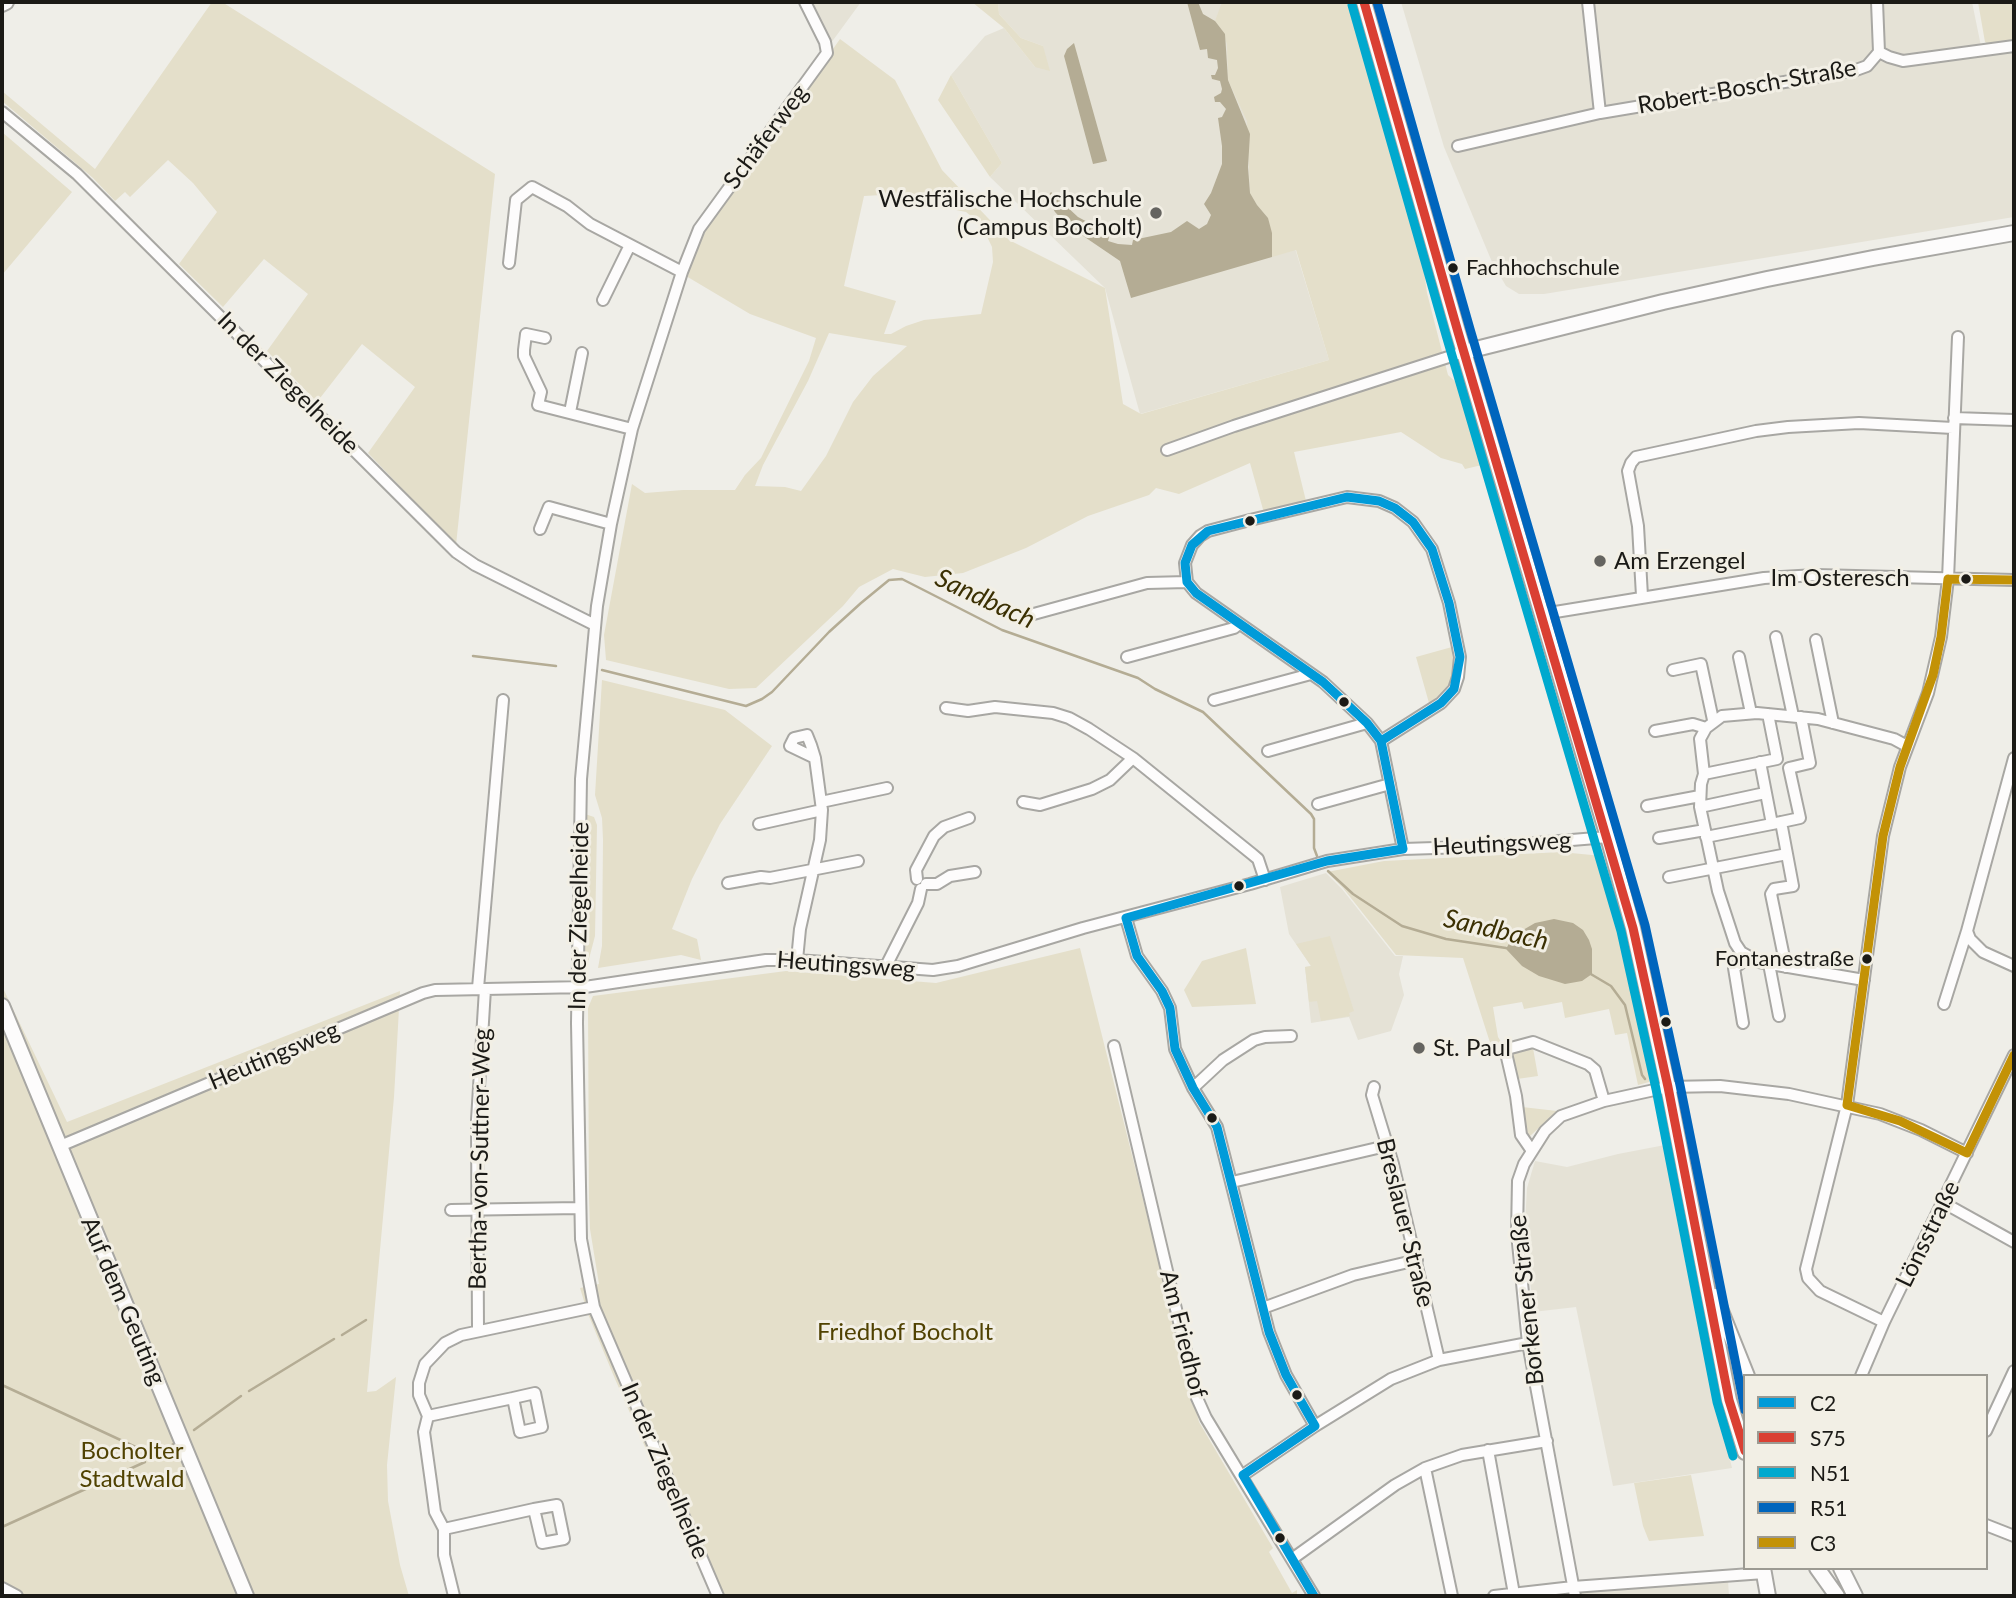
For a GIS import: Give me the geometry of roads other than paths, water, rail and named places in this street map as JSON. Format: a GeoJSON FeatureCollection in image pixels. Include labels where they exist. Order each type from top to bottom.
{"type":"FeatureCollection","features":[{"type":"Feature","properties":{"kind":"main road"},"geometry":{"type":"LineString","coordinates":[[1364,2],[1633,928],[1668,1087],[1727,1389],[1743,1445]]}},
{"type":"Feature","properties":{"kind":"main road"},"geometry":{"type":"LineString","coordinates":[[1464,352],[1741,285],[2014,233]]}},
{"type":"Feature","properties":{"kind":"main road","name":"Auf dem Geuting"},"geometry":{"type":"LineString","coordinates":[[2,1006],[246,1596]]}},
{"type":"Feature","properties":{"kind":"main road"},"geometry":{"type":"LineString","coordinates":[[1701,1251],[1719,1307],[1746,1374]]}},
{"type":"Feature","properties":{"kind":"main road"},"geometry":{"type":"LineString","coordinates":[[1818,1570],[1837,1596]]}},
{"type":"Feature","properties":{"kind":"main road"},"geometry":{"type":"LineString","coordinates":[[1842,1570],[1855,1596]]}},
{"type":"Feature","properties":{"kind":"street","name":"Schäferweg"},"geometry":{"type":"LineString","coordinates":[[597,606],[611,524],[632,429],[682,272],[699,229],[827,53],[825,42],[805,2]]}},
{"type":"Feature","properties":{"kind":"street"},"geometry":{"type":"LineString","coordinates":[[1588,2],[1600,113]]}},
{"type":"Feature","properties":{"kind":"street","name":"Robert-Bosch-Straße"},"geometry":{"type":"LineString","coordinates":[[1458,146],[1600,113],[1856,70],[1867,66],[1879,52],[1877,2]]}},
{"type":"Feature","properties":{"kind":"street"},"geometry":{"type":"LineString","coordinates":[[1879,52],[1903,61],[2014,46]]}},
{"type":"Feature","properties":{"kind":"street","name":"In der Ziegelheide"},"geometry":{"type":"LineString","coordinates":[[2,112],[78,174],[456,552],[474,565],[595,625]]}},
{"type":"Feature","properties":{"kind":"street"},"geometry":{"type":"LineString","coordinates":[[509,262],[516,200],[532,187],[567,206],[590,224],[682,272]]}},
{"type":"Feature","properties":{"kind":"street"},"geometry":{"type":"LineString","coordinates":[[603,300],[630,245]]}},
{"type":"Feature","properties":{"kind":"street"},"geometry":{"type":"LineString","coordinates":[[545,338],[526,334],[524,350],[524,356],[541,392],[538,405],[632,429]]}},
{"type":"Feature","properties":{"kind":"street"},"geometry":{"type":"LineString","coordinates":[[1884,1322],[1820,1291],[1808,1278],[1806,1269],[1847,1105],[1883,836],[1907,746],[1933,675],[1941,637],[1948,579],[1958,337]]}},
{"type":"Feature","properties":{"kind":"street"},"geometry":{"type":"LineString","coordinates":[[1167,450],[1464,352]]}},
{"type":"Feature","properties":{"kind":"street"},"geometry":{"type":"LineString","coordinates":[[570,412],[582,353]]}},
{"type":"Feature","properties":{"kind":"street"},"geometry":{"type":"LineString","coordinates":[[1642,596],[1638,526],[1628,471],[1636,457],[1788,427],[2014,420]]}},
{"type":"Feature","properties":{"kind":"street"},"geometry":{"type":"LineString","coordinates":[[1381,741],[1441,703],[1454,689],[1458,677],[1460,657],[1457,634],[1437,563],[1425,538],[1407,516],[1379,501],[1348,497],[1208,531],[1192,545],[1185,564],[1188,582],[1203,599],[1337,694],[1381,741],[1403,849]]}},
{"type":"Feature","properties":{"kind":"street"},"geometry":{"type":"LineString","coordinates":[[540,529],[549,507],[611,524]]}},
{"type":"Feature","properties":{"kind":"street","name":"Im Osteresch"},"geometry":{"type":"LineString","coordinates":[[1543,614],[1764,578],[1816,575],[2014,579]]}},
{"type":"Feature","properties":{"kind":"street"},"geometry":{"type":"LineString","coordinates":[[1030,615],[1147,583],[1188,582]]}},
{"type":"Feature","properties":{"kind":"street","name":"In der Ziegelheide"},"geometry":{"type":"LineString","coordinates":[[597,606],[581,779],[578,987],[581,1239],[594,1307],[718,1596]]}},
{"type":"Feature","properties":{"kind":"street"},"geometry":{"type":"LineString","coordinates":[[1127,657],[1234,628],[1239,624]]}},
{"type":"Feature","properties":{"kind":"street"},"geometry":{"type":"LineString","coordinates":[[1659,838],[1705,834],[1800,818],[1790,768],[1810,763],[1776,637]]}},
{"type":"Feature","properties":{"kind":"street"},"geometry":{"type":"LineString","coordinates":[[1816,640],[1833,723]]}},
{"type":"Feature","properties":{"kind":"street"},"geometry":{"type":"LineString","coordinates":[[1739,657],[1751,713]]}},
{"type":"Feature","properties":{"kind":"street"},"geometry":{"type":"LineString","coordinates":[[1673,670],[1701,664],[1709,724],[1700,744],[1704,774],[1700,801],[1713,869],[1735,943],[1741,953],[1769,964],[1864,980]]}},
{"type":"Feature","properties":{"kind":"street"},"geometry":{"type":"LineString","coordinates":[[1214,700],[1311,674]]}},
{"type":"Feature","properties":{"kind":"street","name":"Bertha-von-Suttner-Weg"},"geometry":{"type":"LineString","coordinates":[[478,1330],[477,1120],[481,988],[503,700]]}},
{"type":"Feature","properties":{"kind":"street"},"geometry":{"type":"LineString","coordinates":[[946,708],[968,711],[995,707],[1053,713],[1069,718],[1133,758],[1258,859],[1265,880]]}},
{"type":"Feature","properties":{"kind":"street"},"geometry":{"type":"LineString","coordinates":[[1655,731],[1709,724],[1729,714],[1768,714],[1833,723],[1894,739],[1907,746]]}},
{"type":"Feature","properties":{"kind":"street"},"geometry":{"type":"LineString","coordinates":[[1704,774],[1777,759],[1768,714]]}},
{"type":"Feature","properties":{"kind":"street"},"geometry":{"type":"LineString","coordinates":[[1268,751],[1367,723]]}},
{"type":"Feature","properties":{"kind":"street"},"geometry":{"type":"LineString","coordinates":[[797,960],[800,929],[806,912],[820,840],[821,806],[815,758]]}},
{"type":"Feature","properties":{"kind":"street"},"geometry":{"type":"LineString","coordinates":[[1023,802],[1040,805],[1092,789],[1110,780],[1133,758]]}},
{"type":"Feature","properties":{"kind":"street"},"geometry":{"type":"LineString","coordinates":[[1944,1004],[1967,931],[2014,758]]}},
{"type":"Feature","properties":{"kind":"street"},"geometry":{"type":"LineString","coordinates":[[1760,762],[1765,793],[1787,854],[1793,886],[1774,890],[1771,894],[1786,967]]}},
{"type":"Feature","properties":{"kind":"street"},"geometry":{"type":"LineString","coordinates":[[1318,804],[1390,784]]}},
{"type":"Feature","properties":{"kind":"street"},"geometry":{"type":"LineString","coordinates":[[759,824],[887,788]]}},
{"type":"Feature","properties":{"kind":"street"},"geometry":{"type":"LineString","coordinates":[[1647,806],[1765,793]]}},
{"type":"Feature","properties":{"kind":"street"},"geometry":{"type":"LineString","coordinates":[[885,968],[918,903],[921,884],[916,870],[934,836],[944,827],[968,818]]}},
{"type":"Feature","properties":{"kind":"street","name":"Heutingsweg"},"geometry":{"type":"LineString","coordinates":[[60,1146],[423,993],[481,988],[578,987],[753,962],[797,960],[933,971],[1327,861],[1403,849],[1499,846],[1608,836]]}},
{"type":"Feature","properties":{"kind":"street"},"geometry":{"type":"LineString","coordinates":[[1668,877],[1787,854]]}},
{"type":"Feature","properties":{"kind":"street"},"geometry":{"type":"LineString","coordinates":[[728,883],[813,871],[858,861]]}},
{"type":"Feature","properties":{"kind":"street"},"geometry":{"type":"LineString","coordinates":[[921,884],[937,884],[950,876],[975,872]]}},
{"type":"Feature","properties":{"kind":"street"},"geometry":{"type":"LineString","coordinates":[[1126,918],[1137,956],[1162,991],[1170,1008],[1175,1049],[1193,1088],[1217,1127],[1263,1308],[1278,1356],[1315,1426]]}},
{"type":"Feature","properties":{"kind":"street"},"geometry":{"type":"LineString","coordinates":[[1967,931],[1970,939],[1983,952],[2014,966]]}},
{"type":"Feature","properties":{"kind":"street"},"geometry":{"type":"LineString","coordinates":[[1743,1023],[1734,968],[1748,958]]}},
{"type":"Feature","properties":{"kind":"street"},"geometry":{"type":"LineString","coordinates":[[1769,964],[1779,1016]]}},
{"type":"Feature","properties":{"kind":"street"},"geometry":{"type":"LineString","coordinates":[[1193,1088],[1223,1060],[1254,1040],[1291,1036]]}},
{"type":"Feature","properties":{"kind":"street"},"geometry":{"type":"LineString","coordinates":[[1532,1151],[1521,1135],[1517,1097],[1507,1049],[1533,1042],[1588,1065],[1595,1070],[1604,1101]]}},
{"type":"Feature","properties":{"kind":"street","name":"Am Friedhof"},"geometry":{"type":"LineString","coordinates":[[1114,1046],[1197,1398],[1206,1418],[1314,1596]]}},
{"type":"Feature","properties":{"kind":"street","name":"Lönsstraße"},"geometry":{"type":"LineString","coordinates":[[1862,1374],[1884,1322],[2014,1055]]}},
{"type":"Feature","properties":{"kind":"street","name":"Breslauer Straße"},"geometry":{"type":"LineString","coordinates":[[1374,1087],[1372,1095],[1416,1260],[1439,1360]]}},
{"type":"Feature","properties":{"kind":"street","name":"Borkener Straße"},"geometry":{"type":"LineString","coordinates":[[1574,1592],[1528,1343],[1519,1260],[1518,1181],[1545,1131],[1561,1116],[1604,1101],[1668,1087],[1740,1088],[1847,1105],[1900,1121],[1967,1153]]}},
{"type":"Feature","properties":{"kind":"street"},"geometry":{"type":"LineString","coordinates":[[1233,1182],[1386,1146]]}},
{"type":"Feature","properties":{"kind":"street"},"geometry":{"type":"LineString","coordinates":[[1944,1203],[2014,1241]]}},
{"type":"Feature","properties":{"kind":"street"},"geometry":{"type":"LineString","coordinates":[[450,1210],[579,1208]]}},
{"type":"Feature","properties":{"kind":"street"},"geometry":{"type":"LineString","coordinates":[[1263,1308],[1353,1275],[1416,1260]]}},
{"type":"Feature","properties":{"kind":"street"},"geometry":{"type":"LineString","coordinates":[[454,1596],[443,1555],[444,1528],[435,1512],[424,1432],[428,1416],[419,1395],[419,1382],[425,1364],[445,1343],[461,1335],[594,1307]]}},
{"type":"Feature","properties":{"kind":"street"},"geometry":{"type":"LineString","coordinates":[[1243,1475],[1391,1379],[1439,1360],[1528,1343]]}},
{"type":"Feature","properties":{"kind":"street"},"geometry":{"type":"LineString","coordinates":[[1988,1427],[2014,1371]]}},
{"type":"Feature","properties":{"kind":"street"},"geometry":{"type":"LineString","coordinates":[[428,1416],[513,1398]]}},
{"type":"Feature","properties":{"kind":"street"},"geometry":{"type":"LineString","coordinates":[[1292,1559],[1395,1485],[1425,1468],[1462,1455],[1547,1441]]}},
{"type":"Feature","properties":{"kind":"street"},"geometry":{"type":"LineString","coordinates":[[1488,1450],[1514,1594]]}},
{"type":"Feature","properties":{"kind":"street"},"geometry":{"type":"LineString","coordinates":[[1425,1468],[1452,1596]]}},
{"type":"Feature","properties":{"kind":"street"},"geometry":{"type":"LineString","coordinates":[[444,1528],[534,1509]]}},
{"type":"Feature","properties":{"kind":"street"},"geometry":{"type":"LineString","coordinates":[[1988,1526],[2014,1536]]}},
{"type":"Feature","properties":{"kind":"street"},"geometry":{"type":"LineString","coordinates":[[1494,1596],[1766,1578]]}},
{"type":"Feature","properties":{"kind":"street"},"geometry":{"type":"LineString","coordinates":[[2,1588],[17,1596]]}},
{"type":"Feature","properties":{"kind":"waterway","name":"Sandbach"},"geometry":{"type":"LineString","coordinates":[[602,670],[746,706],[772,692],[829,632],[889,580],[902,579],[1002,630],[1138,678],[1203,712],[1311,814],[1314,819],[1314,848],[1317,856]]}},
{"type":"Feature","properties":{"kind":"waterway","name":"Sandbach"},"geometry":{"type":"LineString","coordinates":[[473,656],[556,666]]}},
{"type":"Feature","properties":{"kind":"waterway","name":"Sandbach"},"geometry":{"type":"LineString","coordinates":[[1328,871],[1353,894],[1402,926],[1446,939],[1506,948]]}},
{"type":"Feature","properties":{"kind":"waterway","name":"Sandbach"},"geometry":{"type":"LineString","coordinates":[[1589,973],[1611,986],[1625,1005],[1645,1079]]}},
{"type":"Feature","properties":{"kind":"waterway"},"geometry":{"type":"LineString","coordinates":[[342,1335],[366,1320]]}},
{"type":"Feature","properties":{"kind":"waterway"},"geometry":{"type":"LineString","coordinates":[[249,1391],[334,1339]]}},
{"type":"Feature","properties":{"kind":"waterway"},"geometry":{"type":"LineString","coordinates":[[2,1385],[155,1456]]}},
{"type":"Feature","properties":{"kind":"waterway"},"geometry":{"type":"LineString","coordinates":[[194,1430],[241,1396]]}},
{"type":"Feature","properties":{"kind":"waterway"},"geometry":{"type":"LineString","coordinates":[[152,1458],[175,1443]]}},
{"type":"Feature","properties":{"kind":"waterway"},"geometry":{"type":"LineString","coordinates":[[2,1527],[145,1462]]}},
{"type":"Feature","properties":{"kind":"place","name":"Westfälische Hochschule (Campus Bocholt)"},"geometry":{"type":"Point","coordinates":[1156,213]}},
{"type":"Feature","properties":{"kind":"place","name":"Fachhochschule"},"geometry":{"type":"Point","coordinates":[1453,268]}},
{"type":"Feature","properties":{"kind":"place","name":"Am Erzengel"},"geometry":{"type":"Point","coordinates":[1600,561]}},
{"type":"Feature","properties":{"kind":"place","name":"Fontanestraße"},"geometry":{"type":"Point","coordinates":[1867,959]}},
{"type":"Feature","properties":{"kind":"place","name":"St. Paul"},"geometry":{"type":"Point","coordinates":[1419,1048]}},
{"type":"Feature","properties":{"kind":"park label","name":"Friedhof Bocholt"},"geometry":{"type":"Point","coordinates":[905,1332]}},
{"type":"Feature","properties":{"kind":"park label","name":"Bocholter Stadtwald"},"geometry":{"type":"Point","coordinates":[132,1465]}}]}
